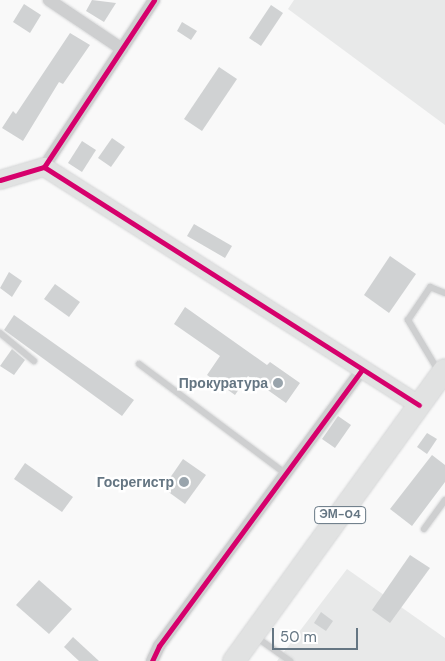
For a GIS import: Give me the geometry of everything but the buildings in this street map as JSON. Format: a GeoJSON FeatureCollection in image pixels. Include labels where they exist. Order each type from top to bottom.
{"type":"FeatureCollection","features":[{"type":"Feature","properties":{"kind":"highway","name":"ЭМ-04"},"geometry":{"type":"LineString","coordinates":[[234,661],[443,373]]}},
{"type":"Feature","properties":{"kind":"street"},"geometry":{"type":"LineString","coordinates":[[49,0],[122,50]]}},
{"type":"Feature","properties":{"kind":"street"},"geometry":{"type":"LineString","coordinates":[[0,180],[44,168],[154,0]]}},
{"type":"Feature","properties":{"kind":"street"},"geometry":{"type":"LineString","coordinates":[[44,168],[419,405]]}},
{"type":"Feature","properties":{"kind":"street"},"geometry":{"type":"LineString","coordinates":[[152,661],[159,646],[362,370]]}},
{"type":"Feature","properties":{"kind":"lane"},"geometry":{"type":"LineString","coordinates":[[443,373],[408,320],[430,287],[445,293]]}},
{"type":"Feature","properties":{"kind":"lane"},"geometry":{"type":"LineString","coordinates":[[0,333],[34,361]]}},
{"type":"Feature","properties":{"kind":"lane"},"geometry":{"type":"LineString","coordinates":[[139,364],[286,474]]}},
{"type":"Feature","properties":{"kind":"lane"},"geometry":{"type":"LineString","coordinates":[[424,528],[445,500]]}},
{"type":"Feature","properties":{"kind":"lane"},"geometry":{"type":"LineString","coordinates":[[253,635],[290,661]]}},
{"type":"Feature","properties":{"kind":"shaded area"},"geometry":{"type":"Polygon","coordinates":[[[294,0],[445,0],[445,125],[288,9],[294,0]]]}},
{"type":"Feature","properties":{"kind":"shaded area"},"geometry":{"type":"Polygon","coordinates":[[[347,569],[445,638],[445,661],[277,661],[347,569]]]}},
{"type":"Feature","properties":{"kind":"cycle path"},"geometry":{"type":"LineString","coordinates":[[44,167],[154,0]]}},
{"type":"Feature","properties":{"kind":"cycle path"},"geometry":{"type":"LineString","coordinates":[[0,180],[44,167],[419,405]]}},
{"type":"Feature","properties":{"kind":"cycle path"},"geometry":{"type":"LineString","coordinates":[[152,661],[159,646],[362,370]]}},
{"type":"Feature","properties":{"kind":"place","name":"Прокуратура"},"geometry":{"type":"Point","coordinates":[278,383]}},
{"type":"Feature","properties":{"kind":"place","name":"Госрегистр"},"geometry":{"type":"Point","coordinates":[184,482]}}]}
